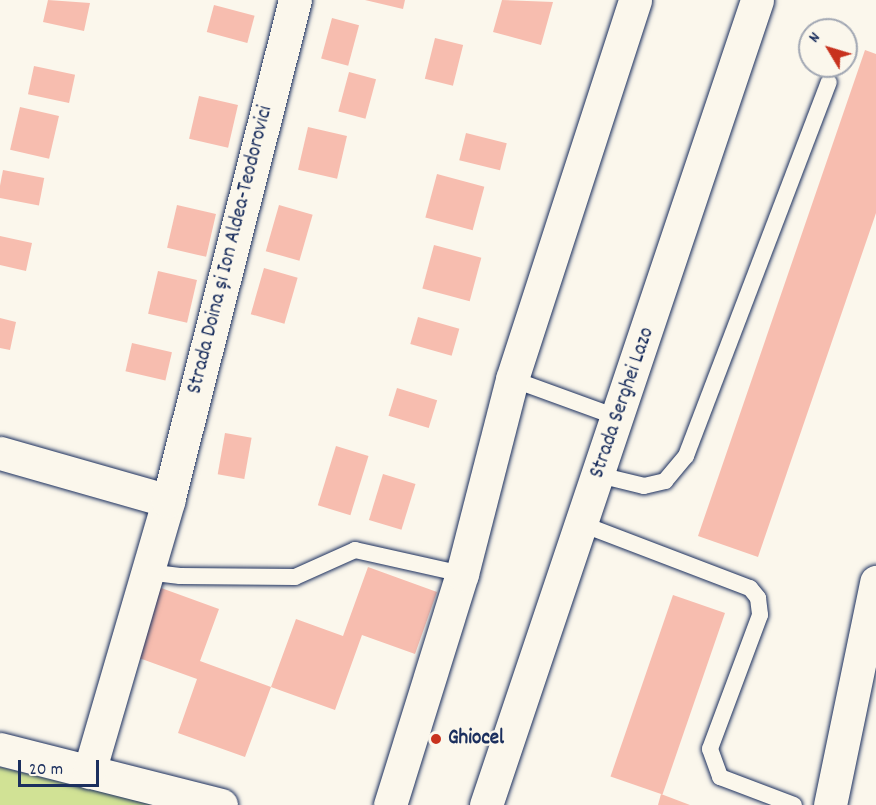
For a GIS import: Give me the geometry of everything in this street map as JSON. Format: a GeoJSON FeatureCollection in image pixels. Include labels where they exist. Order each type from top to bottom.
{"type":"FeatureCollection","features":[{"type":"Feature","properties":{"kind":"street","name":"Strada Doina și Ion Aldea-Teodorovici"},"geometry":{"type":"LineString","coordinates":[[89,772],[168,501],[295,0]]}},
{"type":"Feature","properties":{"kind":"street"},"geometry":{"type":"LineString","coordinates":[[390,805],[462,574],[512,380],[635,0]]}},
{"type":"Feature","properties":{"kind":"street","name":"Strada Serghei Lazo"},"geometry":{"type":"LineString","coordinates":[[486,805],[619,418],[757,0]]}},
{"type":"Feature","properties":{"kind":"street"},"geometry":{"type":"LineString","coordinates":[[0,453],[168,501]]}},
{"type":"Feature","properties":{"kind":"street"},"geometry":{"type":"LineString","coordinates":[[830,805],[876,582]]}},
{"type":"Feature","properties":{"kind":"street"},"geometry":{"type":"LineString","coordinates":[[0,749],[221,805]]}},
{"type":"Feature","properties":{"kind":"lane"},"geometry":{"type":"LineString","coordinates":[[599,475],[644,486],[665,481],[686,456],[829,82]]}},
{"type":"Feature","properties":{"kind":"lane"},"geometry":{"type":"LineString","coordinates":[[512,380],[619,418]]}},
{"type":"Feature","properties":{"kind":"lane"},"geometry":{"type":"LineString","coordinates":[[582,524],[750,588],[758,598],[760,615],[710,749],[720,777],[794,805]]}},
{"type":"Feature","properties":{"kind":"lane"},"geometry":{"type":"LineString","coordinates":[[147,572],[180,576],[295,577],[355,550],[462,574]]}},
{"type":"Feature","properties":{"kind":"green space"},"geometry":{"type":"Polygon","coordinates":[[[0,767],[155,805],[0,805],[0,767]]]}},
{"type":"Feature","properties":{"kind":"building"},"geometry":{"type":"Polygon","coordinates":[[[48,0],[90,3],[84,31],[43,22],[48,0]]]}},
{"type":"Feature","properties":{"kind":"building"},"geometry":{"type":"Polygon","coordinates":[[[365,0],[405,0],[403,9],[365,0]]]}},
{"type":"Feature","properties":{"kind":"building"},"geometry":{"type":"Polygon","coordinates":[[[502,0],[553,2],[541,45],[493,32],[502,0]]]}},
{"type":"Feature","properties":{"kind":"building"},"geometry":{"type":"Polygon","coordinates":[[[214,5],[255,16],[247,43],[207,32],[214,5]]]}},
{"type":"Feature","properties":{"kind":"building"},"geometry":{"type":"Polygon","coordinates":[[[332,18],[359,25],[348,66],[321,59],[332,18]]]}},
{"type":"Feature","properties":{"kind":"building"},"geometry":{"type":"Polygon","coordinates":[[[435,38],[463,45],[453,86],[425,79],[435,38]]]}},
{"type":"Feature","properties":{"kind":"building"},"geometry":{"type":"Polygon","coordinates":[[[865,50],[876,54],[876,213],[758,557],[698,536],[855,78],[858,78],[858,70],[865,50]]]}},
{"type":"Feature","properties":{"kind":"building"},"geometry":{"type":"Polygon","coordinates":[[[34,66],[75,75],[69,103],[28,94],[34,66]]]}},
{"type":"Feature","properties":{"kind":"building"},"geometry":{"type":"Polygon","coordinates":[[[349,72],[376,79],[365,119],[338,112],[349,72]]]}},
{"type":"Feature","properties":{"kind":"building"},"geometry":{"type":"Polygon","coordinates":[[[199,96],[238,105],[228,148],[189,139],[199,96]]]}},
{"type":"Feature","properties":{"kind":"building"},"geometry":{"type":"Polygon","coordinates":[[[20,107],[59,116],[49,159],[10,150],[20,107]]]}},
{"type":"Feature","properties":{"kind":"building"},"geometry":{"type":"Polygon","coordinates":[[[308,127],[347,136],[337,179],[298,170],[308,127]]]}},
{"type":"Feature","properties":{"kind":"building"},"geometry":{"type":"Polygon","coordinates":[[[466,133],[507,143],[500,170],[459,160],[466,133]]]}},
{"type":"Feature","properties":{"kind":"building"},"geometry":{"type":"Polygon","coordinates":[[[3,170],[44,178],[39,205],[0,198],[3,170]]]}},
{"type":"Feature","properties":{"kind":"building"},"geometry":{"type":"Polygon","coordinates":[[[437,174],[484,187],[473,230],[425,217],[437,174]]]}},
{"type":"Feature","properties":{"kind":"building"},"geometry":{"type":"Polygon","coordinates":[[[177,205],[216,214],[206,257],[167,248],[177,205]]]}},
{"type":"Feature","properties":{"kind":"building"},"geometry":{"type":"Polygon","coordinates":[[[279,205],[313,215],[299,261],[266,251],[279,205]]]}},
{"type":"Feature","properties":{"kind":"building"},"geometry":{"type":"Polygon","coordinates":[[[0,236],[32,243],[26,271],[0,265],[0,236]]]}},
{"type":"Feature","properties":{"kind":"building"},"geometry":{"type":"Polygon","coordinates":[[[434,245],[481,258],[470,301],[422,288],[434,245]]]}},
{"type":"Feature","properties":{"kind":"building"},"geometry":{"type":"Polygon","coordinates":[[[264,268],[298,278],[284,324],[251,314],[264,268]]]}},
{"type":"Feature","properties":{"kind":"building"},"geometry":{"type":"Polygon","coordinates":[[[158,271],[197,280],[187,323],[148,314],[158,271]]]}},
{"type":"Feature","properties":{"kind":"building"},"geometry":{"type":"Polygon","coordinates":[[[418,317],[459,329],[452,356],[410,344],[418,317]]]}},
{"type":"Feature","properties":{"kind":"building"},"geometry":{"type":"Polygon","coordinates":[[[0,318],[16,322],[10,350],[0,348],[0,318]]]}},
{"type":"Feature","properties":{"kind":"building"},"geometry":{"type":"Polygon","coordinates":[[[132,343],[172,352],[165,380],[125,371],[132,343]]]}},
{"type":"Feature","properties":{"kind":"building"},"geometry":{"type":"Polygon","coordinates":[[[397,388],[437,400],[429,428],[389,416],[397,388]]]}},
{"type":"Feature","properties":{"kind":"building"},"geometry":{"type":"Polygon","coordinates":[[[225,433],[252,438],[244,479],[218,474],[225,433]]]}},
{"type":"Feature","properties":{"kind":"building"},"geometry":{"type":"Polygon","coordinates":[[[336,446],[369,456],[350,515],[318,505],[336,446]]]}},
{"type":"Feature","properties":{"kind":"building"},"geometry":{"type":"Polygon","coordinates":[[[383,474],[416,484],[401,530],[369,520],[383,474]]]}},
{"type":"Feature","properties":{"kind":"building"},"geometry":{"type":"Polygon","coordinates":[[[368,567],[437,592],[415,654],[362,635],[335,710],[271,687],[296,619],[343,636],[368,567]]]}},
{"type":"Feature","properties":{"kind":"building"},"geometry":{"type":"Polygon","coordinates":[[[153,585],[219,609],[200,661],[271,687],[245,757],[178,733],[197,679],[128,654],[153,585]]]}},
{"type":"Feature","properties":{"kind":"building"},"geometry":{"type":"Polygon","coordinates":[[[673,595],[725,613],[662,794],[610,777],[673,595]]]}},
{"type":"Feature","properties":{"kind":"building"},"geometry":{"type":"Polygon","coordinates":[[[661,794],[690,805],[658,805],[661,794]]]}},
{"type":"Feature","properties":{"kind":"place","name":"Ghiocel"},"geometry":{"type":"Point","coordinates":[436,739]}}]}
